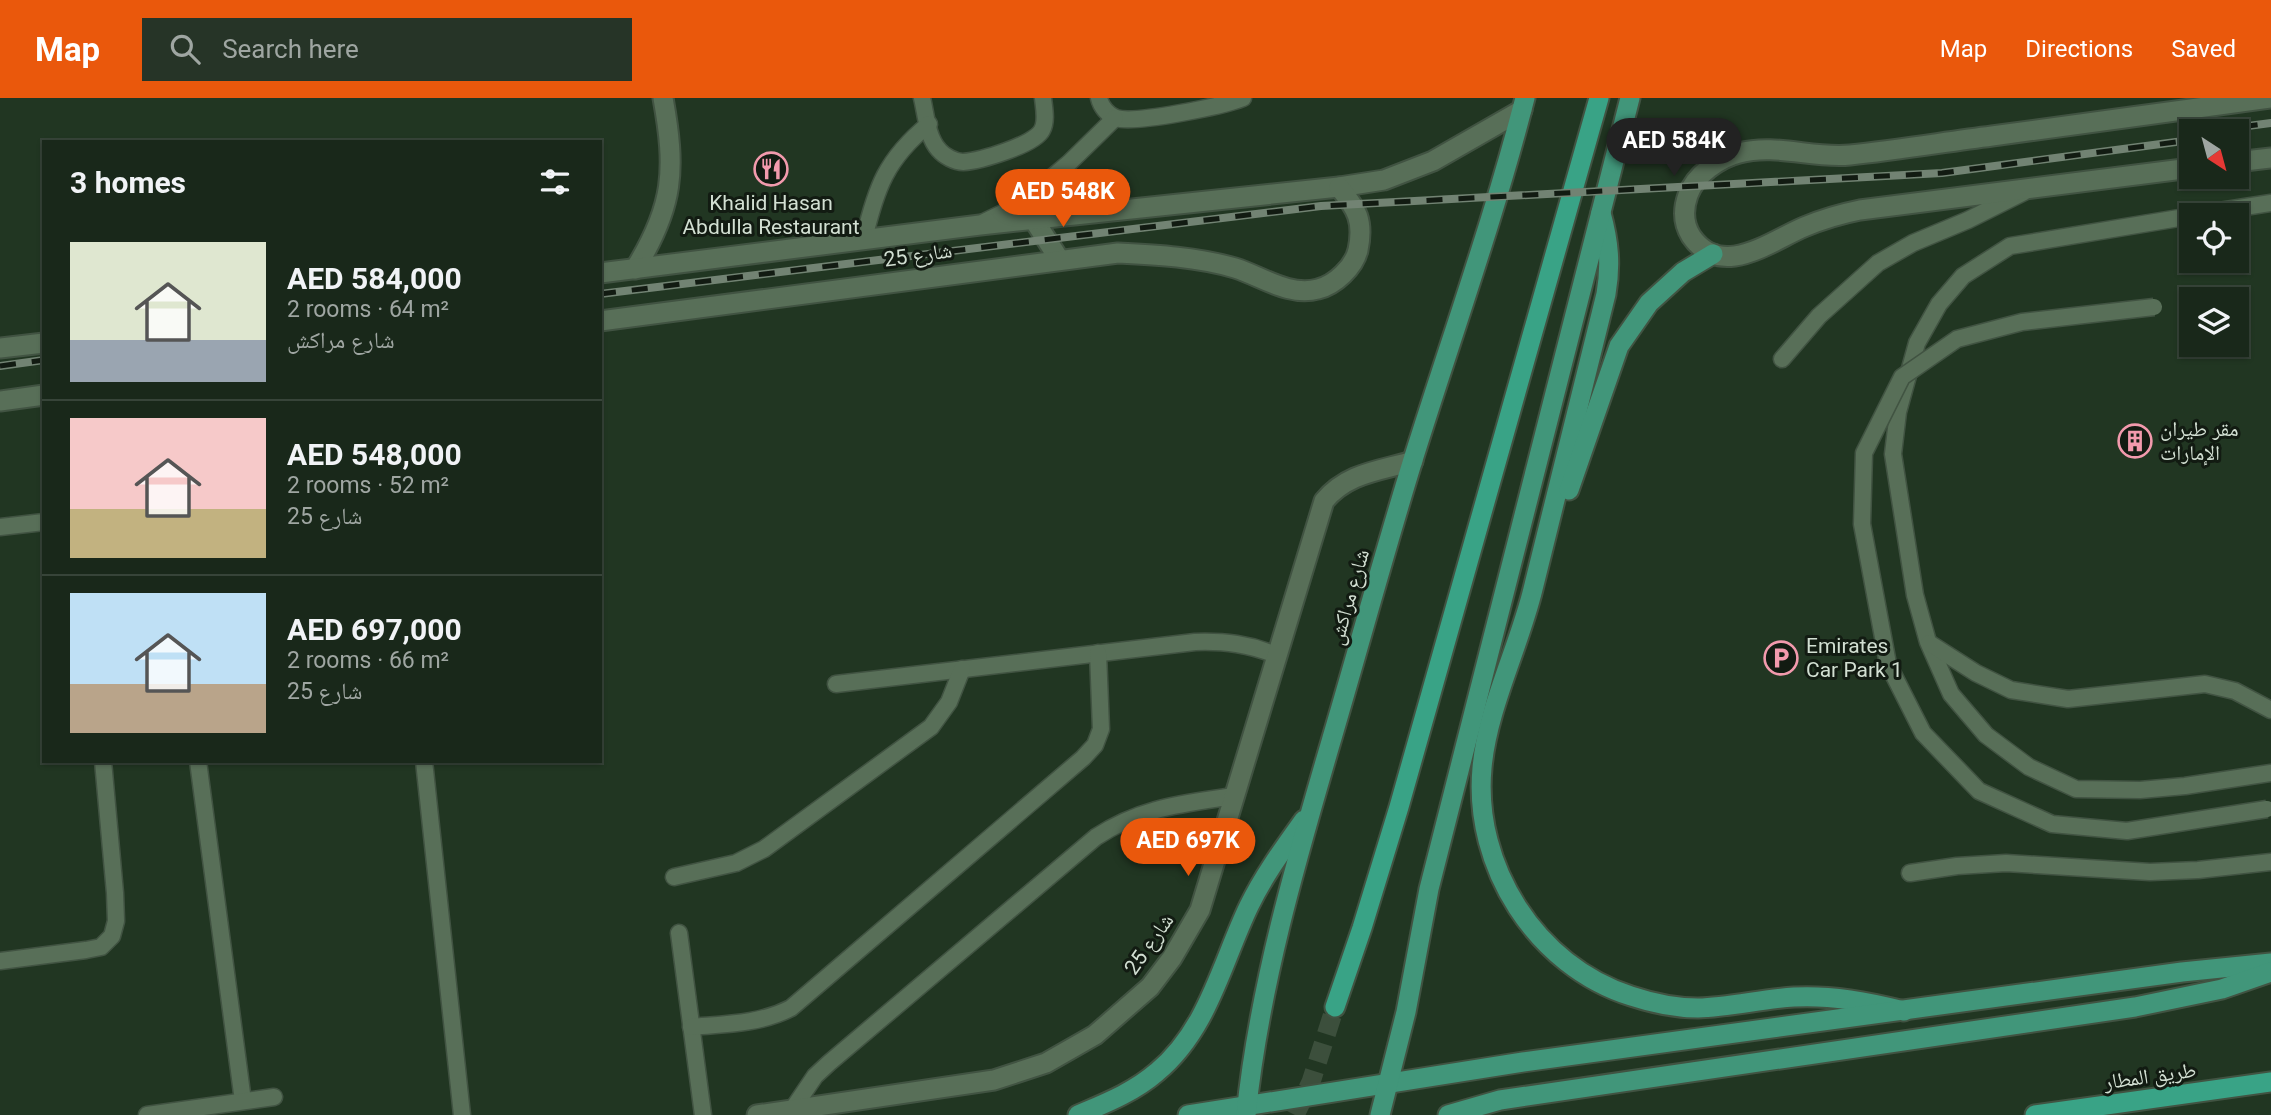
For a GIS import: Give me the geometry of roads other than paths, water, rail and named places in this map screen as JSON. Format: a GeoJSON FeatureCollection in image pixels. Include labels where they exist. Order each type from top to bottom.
{"type":"FeatureCollection","features":[{"type":"Feature","properties":{"kind":"highway"},"geometry":{"type":"LineString","coordinates":[[1335,1007],[1399,807],[1599,98]]}},
{"type":"Feature","properties":{"kind":"highway","name":"طريق المطار"},"geometry":{"type":"LineString","coordinates":[[2035,1115],[2271,1082]]}},
{"type":"Feature","properties":{"kind":"main road"},"geometry":{"type":"LineString","coordinates":[[1380,1115],[1406,1012],[1429,889],[1630,98]]}},
{"type":"Feature","properties":{"kind":"main road","name":"شارع مراكش"},"geometry":{"type":"LineString","coordinates":[[1247,1111],[1264,1006],[1282,919],[1310,811],[1413,461],[1487,233],[1523,104]]}},
{"type":"Feature","properties":{"kind":"main road"},"geometry":{"type":"LineString","coordinates":[[1530,600],[1606,294],[1610,267],[1608,239],[1601,214]]}},
{"type":"Feature","properties":{"kind":"main road"},"geometry":{"type":"LineString","coordinates":[[1713,254],[1683,272],[1649,303],[1619,346],[1530,600],[1489,732],[1482,768],[1482,804],[1488,840],[1499,874],[1516,906],[1538,935],[1564,960],[1594,980],[1627,995],[1660,1004],[1698,1008],[1794,997],[1868,1002],[1904,1011]]}},
{"type":"Feature","properties":{"kind":"main road"},"geometry":{"type":"LineString","coordinates":[[1078,1115],[1128,1094],[1158,1072],[1176,1054],[1203,1015],[1250,904],[1278,856],[1310,811]]}},
{"type":"Feature","properties":{"kind":"main road"},"geometry":{"type":"LineString","coordinates":[[1188,1115],[1247,1111],[1388,1083],[1523,1062],[2182,972],[2271,963]]}},
{"type":"Feature","properties":{"kind":"main road"},"geometry":{"type":"LineString","coordinates":[[1448,1115],[1500,1100],[2123,1009],[2222,989],[2271,972]]}},
{"type":"Feature","properties":{"kind":"street"},"geometry":{"type":"LineString","coordinates":[[635,269],[653,240],[666,208],[671,174],[670,139],[663,98]]}},
{"type":"Feature","properties":{"kind":"street"},"geometry":{"type":"LineString","coordinates":[[2179,170],[1829,216],[1754,253],[1734,257],[1713,254],[1697,244],[1687,229],[1684,210],[1689,192],[1701,175],[1718,161],[1737,153],[1759,149],[1847,156],[2271,98]]}},
{"type":"Feature","properties":{"kind":"street","name":"شارع 25"},"geometry":{"type":"LineString","coordinates":[[602,273],[980,225],[1384,180],[1433,161],[1523,104]]}},
{"type":"Feature","properties":{"kind":"street"},"geometry":{"type":"LineString","coordinates":[[2249,161],[2271,158]]}},
{"type":"Feature","properties":{"kind":"street","name":"شارع 25"},"geometry":{"type":"LineString","coordinates":[[602,321],[1118,253],[1178,256],[1236,268],[1292,290],[1318,289],[1341,277],[1357,257],[1362,231],[1356,206],[1339,187]]}},
{"type":"Feature","properties":{"kind":"street"},"geometry":{"type":"LineString","coordinates":[[1034,220],[1059,259]]}},
{"type":"Feature","properties":{"kind":"street"},"geometry":{"type":"LineString","coordinates":[[0,348],[42,343]]}},
{"type":"Feature","properties":{"kind":"street"},"geometry":{"type":"LineString","coordinates":[[0,401],[42,395]]}},
{"type":"Feature","properties":{"kind":"street","name":"شارع 25"},"geometry":{"type":"LineString","coordinates":[[757,1115],[994,1080],[1046,1063],[1095,1035],[1150,987],[1172,958],[1200,910],[1324,501],[1335,487],[1351,478],[1413,461]]}},
{"type":"Feature","properties":{"kind":"lane"},"geometry":{"type":"LineString","coordinates":[[922,98],[933,140],[939,151],[962,162],[1025,146],[1036,139],[1044,129],[1043,98]]}},
{"type":"Feature","properties":{"kind":"lane"},"geometry":{"type":"LineString","coordinates":[[1099,98],[1106,111],[1115,118],[1125,119],[1161,116],[1243,98]]}},
{"type":"Feature","properties":{"kind":"lane"},"geometry":{"type":"LineString","coordinates":[[980,225],[1019,205],[1069,163],[1115,118]]}},
{"type":"Feature","properties":{"kind":"lane"},"geometry":{"type":"LineString","coordinates":[[864,239],[873,200],[882,177],[894,157],[910,139],[929,124]]}},
{"type":"Feature","properties":{"kind":"lane"},"geometry":{"type":"LineString","coordinates":[[1782,359],[1819,316],[1878,263],[1913,243],[1968,220],[2029,189]]}},
{"type":"Feature","properties":{"kind":"lane"},"geometry":{"type":"LineString","coordinates":[[2249,207],[2271,203]]}},
{"type":"Feature","properties":{"kind":"lane"},"geometry":{"type":"LineString","coordinates":[[2179,218],[2010,246],[1963,276],[1939,304],[1917,343],[1898,412],[1894,454],[1915,595],[1928,642],[1951,694],[1986,736],[2029,768],[2076,789],[2185,786],[2271,773]]}},
{"type":"Feature","properties":{"kind":"lane"},"geometry":{"type":"LineString","coordinates":[[2154,307],[2022,322],[1957,339],[1902,377],[1864,453],[1863,524],[1888,664],[1923,733],[1979,791],[2052,824],[2127,831],[2269,808]]}},
{"type":"Feature","properties":{"kind":"lane"},"geometry":{"type":"LineString","coordinates":[[0,527],[42,522]]}},
{"type":"Feature","properties":{"kind":"lane"},"geometry":{"type":"LineString","coordinates":[[836,684],[1195,642],[1223,641],[1250,645],[1276,655]]}},
{"type":"Feature","properties":{"kind":"lane"},"geometry":{"type":"LineString","coordinates":[[1928,642],[1976,673],[2011,690],[2068,699],[2205,684],[2235,691],[2271,710]]}},
{"type":"Feature","properties":{"kind":"lane"},"geometry":{"type":"LineString","coordinates":[[691,1027],[757,1021],[791,1008],[1083,758],[1095,745],[1101,729],[1098,653]]}},
{"type":"Feature","properties":{"kind":"lane"},"geometry":{"type":"LineString","coordinates":[[674,877],[736,863],[764,849],[931,727],[949,702],[962,669]]}},
{"type":"Feature","properties":{"kind":"lane"},"geometry":{"type":"LineString","coordinates":[[0,961],[101,947],[112,936],[116,922],[116,902],[103,763]]}},
{"type":"Feature","properties":{"kind":"lane"},"geometry":{"type":"LineString","coordinates":[[198,763],[243,1101]]}},
{"type":"Feature","properties":{"kind":"lane"},"geometry":{"type":"LineString","coordinates":[[424,763],[462,1115]]}},
{"type":"Feature","properties":{"kind":"lane"},"geometry":{"type":"LineString","coordinates":[[792,1110],[815,1076],[829,1063],[1096,837],[1141,813],[1173,805],[1234,796]]}},
{"type":"Feature","properties":{"kind":"lane"},"geometry":{"type":"LineString","coordinates":[[1910,873],[2006,863],[2150,872],[2271,862]]}},
{"type":"Feature","properties":{"kind":"lane"},"geometry":{"type":"LineString","coordinates":[[679,933],[703,1115]]}},
{"type":"Feature","properties":{"kind":"lane"},"geometry":{"type":"LineString","coordinates":[[147,1115],[274,1097]]}},
{"type":"Feature","properties":{"kind":"tunnel"},"geometry":{"type":"LineString","coordinates":[[1295,1115],[1311,1082],[1335,1007]]}},
{"type":"Feature","properties":{"kind":"railway"},"geometry":{"type":"LineString","coordinates":[[2249,126],[2271,123]]}},
{"type":"Feature","properties":{"kind":"railway"},"geometry":{"type":"LineString","coordinates":[[602,294],[1321,206],[1942,173],[2179,142]]}},
{"type":"Feature","properties":{"kind":"railway"},"geometry":{"type":"LineString","coordinates":[[0,366],[42,360]]}},
{"type":"Feature","properties":{"kind":"place","name":"Khalid Hasan Abdulla Restaurant"},"geometry":{"type":"Point","coordinates":[771,169]}},
{"type":"Feature","properties":{"kind":"place","name":"مقر طيران الإمارات"},"geometry":{"type":"Point","coordinates":[2135,441]}},
{"type":"Feature","properties":{"kind":"place","name":"Emirates Car Park 1"},"geometry":{"type":"Point","coordinates":[1781,658]}}]}
